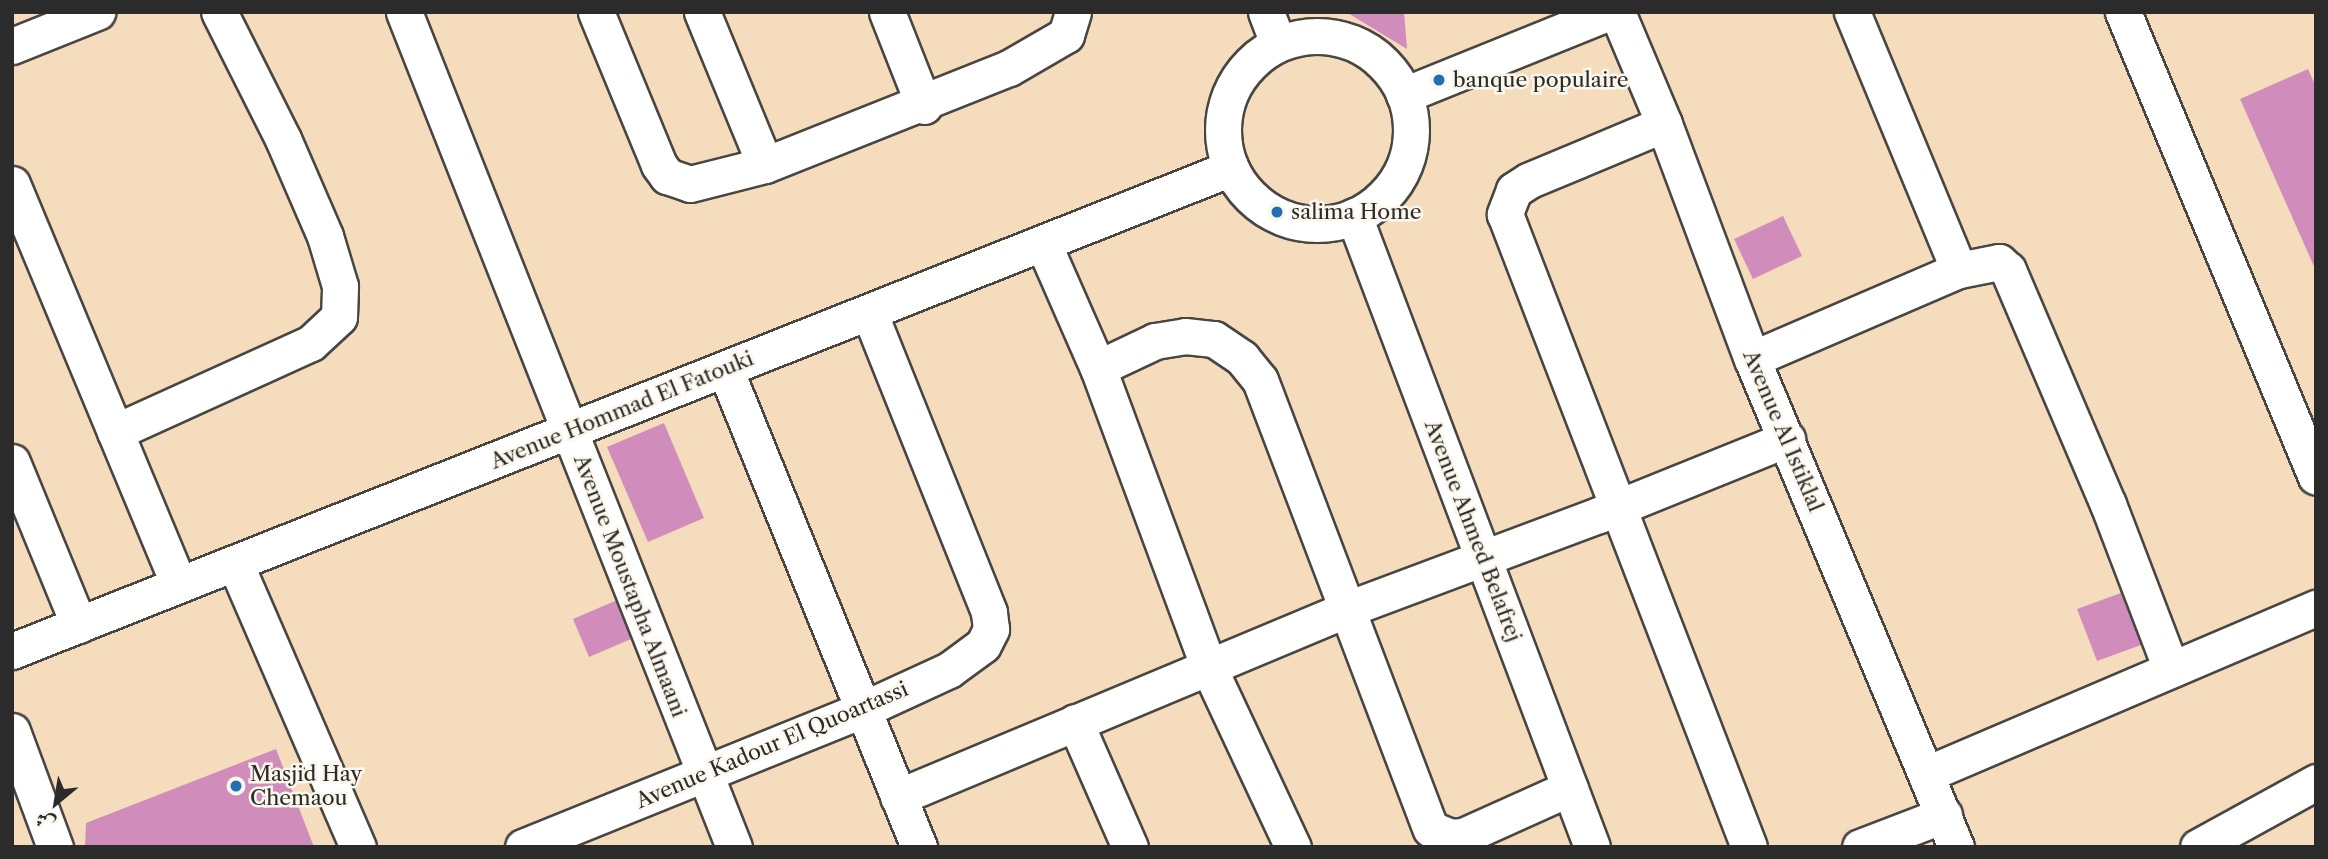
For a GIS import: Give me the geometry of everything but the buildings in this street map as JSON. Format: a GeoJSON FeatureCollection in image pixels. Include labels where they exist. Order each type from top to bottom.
{"type":"FeatureCollection","features":[{"type":"Feature","properties":{"kind":"street"},"geometry":{"type":"LineString","coordinates":[[12,46],[46,22],[97,12]]}},
{"type":"Feature","properties":{"kind":"street"},"geometry":{"type":"LineString","coordinates":[[115,432],[311,343],[339,317],[340,286],[324,236],[283,139],[219,12]]}},
{"type":"Feature","properties":{"kind":"street","name":"Avenue Moustapha Almaani"},"geometry":{"type":"LineString","coordinates":[[404,12],[734,847]]}},
{"type":"Feature","properties":{"kind":"street"},"geometry":{"type":"LineString","coordinates":[[596,12],[659,165],[667,176],[690,184],[765,165],[923,106],[1044,51],[1066,35],[1073,12]]}},
{"type":"Feature","properties":{"kind":"street"},"geometry":{"type":"LineString","coordinates":[[702,12],[765,165]]}},
{"type":"Feature","properties":{"kind":"street"},"geometry":{"type":"LineString","coordinates":[[887,12],[923,106]]}},
{"type":"Feature","properties":{"kind":"street"},"geometry":{"type":"LineString","coordinates":[[1266,12],[1278,44]]}},
{"type":"Feature","properties":{"kind":"street"},"geometry":{"type":"LineString","coordinates":[[1404,95],[1609,12]]}},
{"type":"Feature","properties":{"kind":"street","name":"Avenue Al Istiklal"},"geometry":{"type":"LineString","coordinates":[[1617,12],[1664,124],[1752,359],[1929,773],[1956,847]]}},
{"type":"Feature","properties":{"kind":"street"},"geometry":{"type":"LineString","coordinates":[[1852,12],[1959,270]]}},
{"type":"Feature","properties":{"kind":"street"},"geometry":{"type":"LineString","coordinates":[[2123,12],[2316,477]]}},
{"type":"Feature","properties":{"kind":"street"},"geometry":{"type":"LineString","coordinates":[[1315,36],[1352,43],[1384,64],[1404,95],[1411,121],[1406,160],[1386,194],[1354,216],[1334,222],[1293,220],[1256,201],[1231,168],[1223,137],[1229,97],[1251,62],[1278,44],[1315,36]]}},
{"type":"Feature","properties":{"kind":"street"},"geometry":{"type":"LineString","coordinates":[[1664,124],[1528,181],[1514,190],[1505,214],[1749,847]]}},
{"type":"Feature","properties":{"kind":"street","name":"Avenue Hommad El Fatouki"},"geometry":{"type":"LineString","coordinates":[[12,651],[1231,168]]}},
{"type":"Feature","properties":{"kind":"street"},"geometry":{"type":"LineString","coordinates":[[12,184],[179,585]]}},
{"type":"Feature","properties":{"kind":"street","name":"Avenue Ahmed Belafrej"},"geometry":{"type":"LineString","coordinates":[[1354,216],[1592,847]]}},
{"type":"Feature","properties":{"kind":"street"},"geometry":{"type":"LineString","coordinates":[[1043,243],[1098,368],[1209,668],[1293,847]]}},
{"type":"Feature","properties":{"kind":"street"},"geometry":{"type":"LineString","coordinates":[[1752,359],[1959,270],[1988,261],[1999,262],[2008,270],[2108,505],[2171,670]]}},
{"type":"Feature","properties":{"kind":"street","name":"Avenue Kadour El Quoartassi"},"geometry":{"type":"LineString","coordinates":[[523,847],[572,838],[703,774],[862,710],[966,660],[987,637],[989,612],[869,312]]}},
{"type":"Feature","properties":{"kind":"street"},"geometry":{"type":"LineString","coordinates":[[1098,368],[1155,341],[1185,336],[1214,340],[1241,358],[1261,380],[1432,829],[1463,836],[1570,788]]}},
{"type":"Feature","properties":{"kind":"street"},"geometry":{"type":"LineString","coordinates":[[725,369],[919,847]]}},
{"type":"Feature","properties":{"kind":"street"},"geometry":{"type":"LineString","coordinates":[[898,797],[1350,608],[1620,507],[1787,439]]}},
{"type":"Feature","properties":{"kind":"street"},"geometry":{"type":"LineString","coordinates":[[12,462],[79,625]]}},
{"type":"Feature","properties":{"kind":"street"},"geometry":{"type":"LineString","coordinates":[[235,563],[358,847]]}},
{"type":"Feature","properties":{"kind":"street"},"geometry":{"type":"LineString","coordinates":[[1929,773],[2316,608]]}},
{"type":"Feature","properties":{"kind":"street"},"geometry":{"type":"LineString","coordinates":[[1075,722],[1130,847]]}},
{"type":"Feature","properties":{"kind":"street"},"geometry":{"type":"LineString","coordinates":[[12,731],[55,847]]}},
{"type":"Feature","properties":{"kind":"street"},"geometry":{"type":"LineString","coordinates":[[2198,847],[2316,782]]}},
{"type":"Feature","properties":{"kind":"street"},"geometry":{"type":"LineString","coordinates":[[1860,847],[1944,815]]}},
{"type":"Feature","properties":{"kind":"place","name":"banque populaire"},"geometry":{"type":"Point","coordinates":[1439,80]}},
{"type":"Feature","properties":{"kind":"place","name":"salima Home"},"geometry":{"type":"Point","coordinates":[1277,212]}},
{"type":"Feature","properties":{"kind":"place","name":"Masjid Hay Chemaou"},"geometry":{"type":"Point","coordinates":[236,786]}}]}
